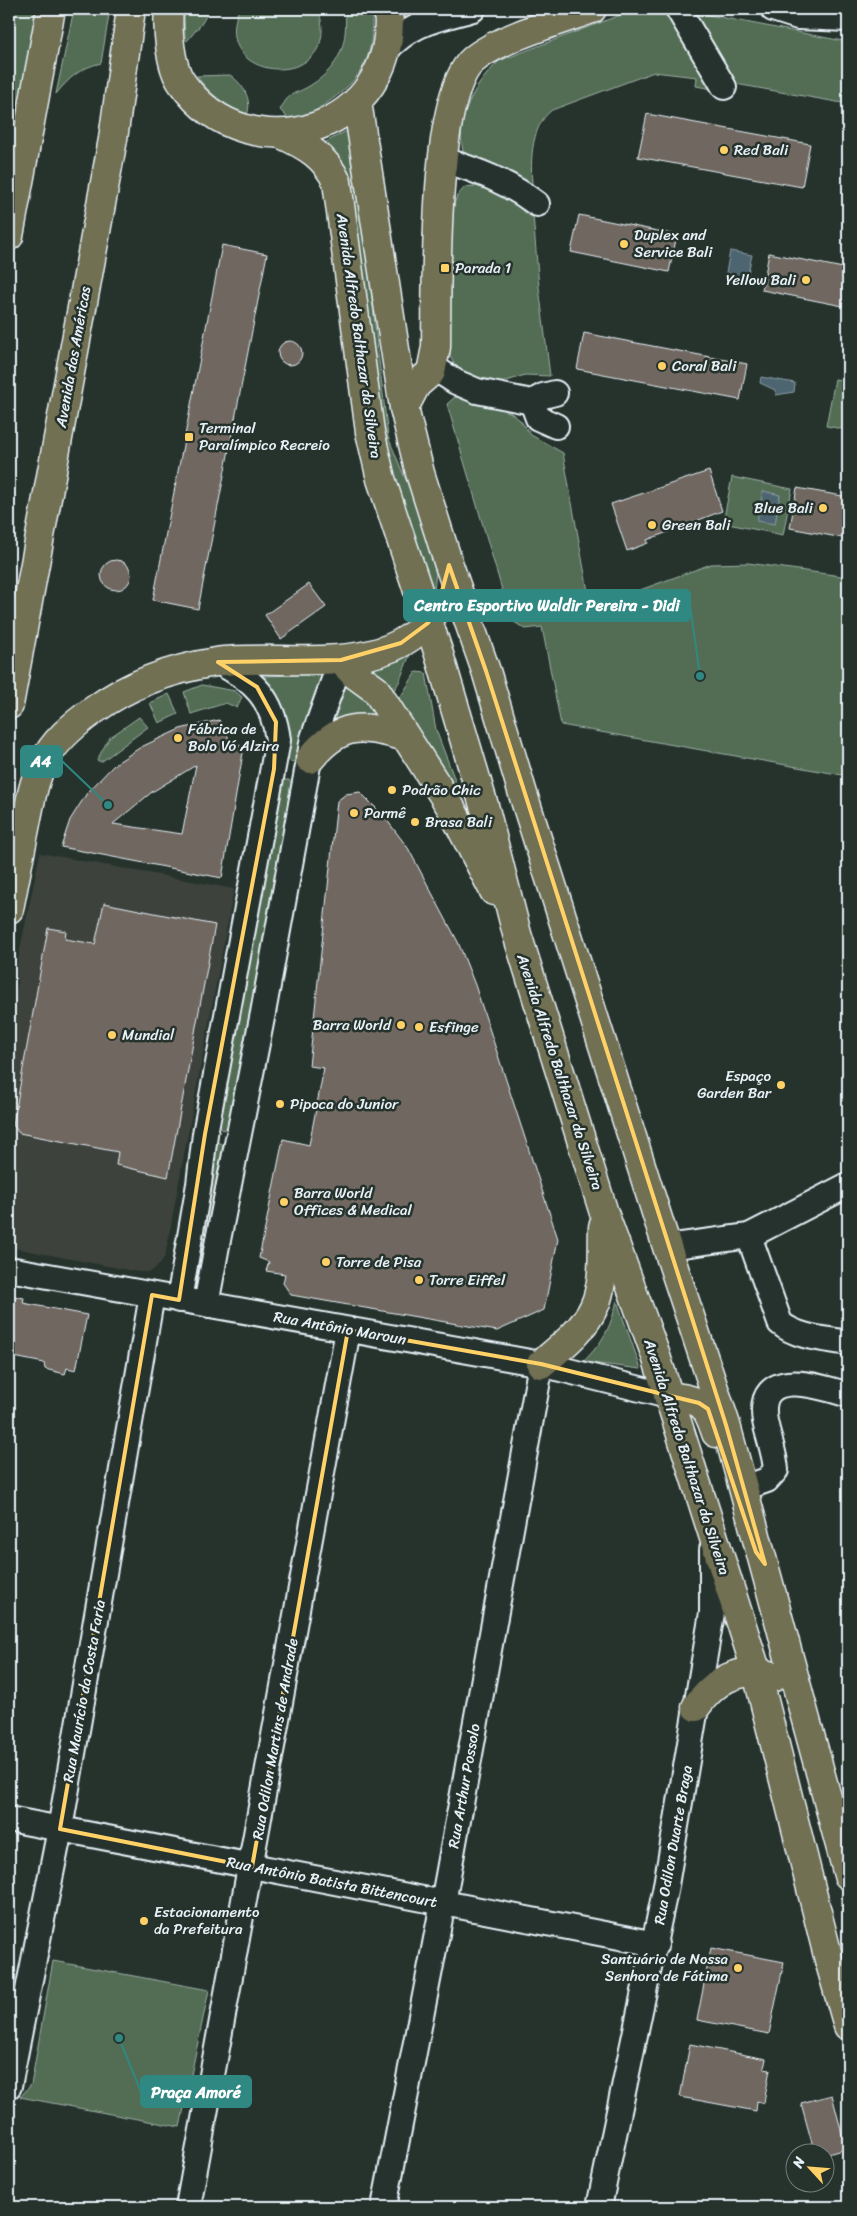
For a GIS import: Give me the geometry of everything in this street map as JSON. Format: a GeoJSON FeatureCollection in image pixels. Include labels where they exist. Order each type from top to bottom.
{"type":"FeatureCollection","features":[{"type":"Feature","properties":{"kind":"main road"},"geometry":{"type":"LineString","coordinates":[[9,236],[51,9]]}},
{"type":"Feature","properties":{"kind":"main road","name":"Avenida das Américas"},"geometry":{"type":"LineString","coordinates":[[9,705],[113,139],[130,9]]}},
{"type":"Feature","properties":{"kind":"main road"},"geometry":{"type":"LineString","coordinates":[[169,9],[168,38],[181,82],[216,115],[248,130],[278,134],[298,132],[322,125],[344,112],[357,101],[374,78],[385,51],[388,9]]}},
{"type":"Feature","properties":{"kind":"main road"},"geometry":{"type":"LineString","coordinates":[[404,408],[416,384],[433,367],[436,346],[439,207],[443,160],[448,119],[461,75],[472,60],[483,52],[523,34],[592,9]]}},
{"type":"Feature","properties":{"kind":"main road","name":"Avenida Alfredo Balthazar da Silveira"},"geometry":{"type":"LineString","coordinates":[[357,101],[404,408],[420,474],[449,565],[466,608],[524,799],[561,907],[666,1247],[726,1425],[848,1875]]}},
{"type":"Feature","properties":{"kind":"main road","name":"Avenida Alfredo Balthazar da Silveira"},"geometry":{"type":"LineString","coordinates":[[278,134],[308,147],[321,157],[331,169],[337,182],[370,432],[381,479],[428,623],[485,809],[517,934],[604,1213],[668,1396],[757,1673],[829,1960],[848,2026]]}},
{"type":"Feature","properties":{"kind":"main road"},"geometry":{"type":"LineString","coordinates":[[9,909],[35,782],[41,766],[60,739],[109,699],[142,681],[179,669],[218,662],[341,660],[401,643],[428,623],[440,602],[449,565]]}},
{"type":"Feature","properties":{"kind":"main road"},"geometry":{"type":"LineString","coordinates":[[341,660],[354,674],[376,690],[450,806],[517,934]]}},
{"type":"Feature","properties":{"kind":"main road"},"geometry":{"type":"LineString","coordinates":[[307,768],[322,744],[339,733],[353,728],[368,727],[405,737]]}},
{"type":"Feature","properties":{"kind":"main road"},"geometry":{"type":"LineString","coordinates":[[541,1364],[579,1329],[594,1308],[600,1288],[604,1213]]}},
{"type":"Feature","properties":{"kind":"main road"},"geometry":{"type":"LineString","coordinates":[[668,1396],[699,1403],[708,1410],[756,1552],[765,1564]]}},
{"type":"Feature","properties":{"kind":"main road"},"geometry":{"type":"LineString","coordinates":[[696,1707],[719,1681],[742,1673],[767,1675],[784,1683],[824,1809],[832,1819]]}},
{"type":"Feature","properties":{"kind":"street"},"geometry":{"type":"LineString","coordinates":[[385,51],[401,35],[413,27],[474,9]]}},
{"type":"Feature","properties":{"kind":"street"},"geometry":{"type":"LineString","coordinates":[[678,9],[724,87]]}},
{"type":"Feature","properties":{"kind":"street"},"geometry":{"type":"LineString","coordinates":[[773,9],[798,17],[848,19]]}},
{"type":"Feature","properties":{"kind":"street"},"geometry":{"type":"LineString","coordinates":[[443,160],[498,179],[519,190],[537,204]]}},
{"type":"Feature","properties":{"kind":"street"},"geometry":{"type":"LineString","coordinates":[[433,367],[456,382],[477,391],[532,402],[543,396],[555,393]]}},
{"type":"Feature","properties":{"kind":"street"},"geometry":{"type":"LineString","coordinates":[[532,402],[538,418],[556,426]]}},
{"type":"Feature","properties":{"kind":"street"},"geometry":{"type":"LineString","coordinates":[[209,1305],[208,1294],[263,1013],[313,738],[341,660]]}},
{"type":"Feature","properties":{"kind":"street"},"geometry":{"type":"LineString","coordinates":[[179,1300],[200,1184],[205,1134],[278,740],[276,722],[268,704],[257,687],[239,672],[218,662]]}},
{"type":"Feature","properties":{"kind":"street"},"geometry":{"type":"LineString","coordinates":[[274,769],[307,768]]}},
{"type":"Feature","properties":{"kind":"street"},"geometry":{"type":"LineString","coordinates":[[666,1247],[749,1236],[848,1185]]}},
{"type":"Feature","properties":{"kind":"street"},"geometry":{"type":"LineString","coordinates":[[191,1230],[200,1242],[208,1243],[218,1240]]}},
{"type":"Feature","properties":{"kind":"street"},"geometry":{"type":"LineString","coordinates":[[749,1236],[780,1323],[787,1330],[800,1334],[848,1343]]}},
{"type":"Feature","properties":{"kind":"street","name":"Rua Antônio Maroun"},"geometry":{"type":"LineString","coordinates":[[9,1269],[541,1364],[668,1396]]}},
{"type":"Feature","properties":{"kind":"street","name":"Rua Maurício da Costa Faria"},"geometry":{"type":"LineString","coordinates":[[9,2086],[60,1829],[152,1295]]}},
{"type":"Feature","properties":{"kind":"street","name":"Rua Odilon Martins de Andrade"},"geometry":{"type":"LineString","coordinates":[[188,2207],[252,1867],[348,1330]]}},
{"type":"Feature","properties":{"kind":"street","name":"Rua Arthur Possolo"},"geometry":{"type":"LineString","coordinates":[[384,2207],[443,1903],[541,1364]]}},
{"type":"Feature","properties":{"kind":"street"},"geometry":{"type":"LineString","coordinates":[[744,1488],[767,1480],[776,1470],[764,1410],[766,1400],[772,1390],[780,1384],[799,1383],[826,1388],[848,1395]]}},
{"type":"Feature","properties":{"kind":"street","name":"Rua Odilon Duarte Braga"},"geometry":{"type":"LineString","coordinates":[[599,2207],[656,1944],[712,1613],[710,1526]]}},
{"type":"Feature","properties":{"kind":"street","name":"Rua Antônio Batista Bittencourt"},"geometry":{"type":"LineString","coordinates":[[9,1819],[656,1944]]}},
{"type":"Feature","properties":{"kind":"street","name":"Rua Odilon Duarte Braga"},"geometry":{"type":"LineString","coordinates":[[608,2161],[612,2207]]}},
{"type":"Feature","properties":{"kind":"highlighted area"},"geometry":{"type":"Polygon","coordinates":[[[449,565],[486,671],[726,1425],[765,1564],[756,1552],[708,1409],[699,1403],[541,1364],[348,1330],[252,1867],[60,1829],[152,1295],[179,1300],[205,1134],[274,769],[276,722],[257,687],[218,662],[341,660],[401,643],[428,623],[439,602],[449,565]]]}},
{"type":"Feature","properties":{"kind":"shaded area","name":"Mundial"},"geometry":{"type":"Polygon","coordinates":[[[40,853],[234,889],[165,1256],[159,1265],[150,1272],[139,1272],[9,1247],[9,1037],[17,987],[17,964],[40,853]]]}},
{"type":"Feature","properties":{"kind":"green space"},"geometry":{"type":"Polygon","coordinates":[[[9,9],[39,9],[9,173],[9,9]]]}},
{"type":"Feature","properties":{"kind":"green space"},"geometry":{"type":"Polygon","coordinates":[[[74,9],[110,9],[101,63],[76,74],[56,94],[74,9]]]}},
{"type":"Feature","properties":{"kind":"green space"},"geometry":{"type":"Polygon","coordinates":[[[184,9],[210,9],[202,23],[187,41],[185,39],[184,9]]]}},
{"type":"Feature","properties":{"kind":"green space"},"geometry":{"type":"Polygon","coordinates":[[[239,9],[318,9],[322,36],[314,55],[298,66],[278,69],[258,65],[242,53],[235,35],[239,9]]]}},
{"type":"Feature","properties":{"kind":"green space"},"geometry":{"type":"Polygon","coordinates":[[[345,9],[371,9],[371,40],[369,53],[364,65],[348,86],[324,105],[308,115],[289,119],[280,110],[287,99],[321,78],[336,61],[345,32],[345,9]]]}},
{"type":"Feature","properties":{"kind":"green space"},"geometry":{"type":"Polygon","coordinates":[[[405,9],[445,9],[406,22],[405,9]]]}},
{"type":"Feature","properties":{"kind":"green space"},"geometry":{"type":"Polygon","coordinates":[[[636,9],[676,9],[718,90],[696,86],[697,77],[654,72],[552,110],[544,117],[535,137],[531,171],[533,193],[517,175],[465,159],[462,131],[468,105],[481,82],[499,61],[636,9]]]}},
{"type":"Feature","properties":{"kind":"green space"},"geometry":{"type":"Polygon","coordinates":[[[689,11],[848,42],[848,104],[730,83],[689,11]]]}},
{"type":"Feature","properties":{"kind":"green space"},"geometry":{"type":"Polygon","coordinates":[[[230,75],[239,82],[245,92],[249,103],[247,115],[219,99],[207,89],[197,76],[230,75]]]}},
{"type":"Feature","properties":{"kind":"green space"},"geometry":{"type":"Polygon","coordinates":[[[352,128],[388,437],[428,533],[437,562],[434,591],[431,595],[407,540],[322,144],[352,128]]]}},
{"type":"Feature","properties":{"kind":"green space"},"geometry":{"type":"Polygon","coordinates":[[[474,186],[503,192],[533,215],[539,287],[550,376],[525,375],[498,384],[468,377],[457,370],[450,356],[452,210],[457,196],[465,187],[474,186]]]}},
{"type":"Feature","properties":{"kind":"green space"},"geometry":{"type":"Polygon","coordinates":[[[835,379],[848,381],[848,430],[826,426],[835,379]]]}},
{"type":"Feature","properties":{"kind":"green space"},"geometry":{"type":"Polygon","coordinates":[[[455,397],[493,404],[511,413],[520,420],[531,435],[563,453],[591,608],[711,564],[748,563],[848,577],[848,776],[561,725],[542,627],[525,629],[511,620],[447,404],[455,397]]]}},
{"type":"Feature","properties":{"kind":"green space"},"geometry":{"type":"Polygon","coordinates":[[[732,477],[792,489],[783,535],[723,523],[732,477]]]}},
{"type":"Feature","properties":{"kind":"green space"},"geometry":{"type":"Polygon","coordinates":[[[413,647],[399,682],[390,697],[366,666],[413,647]]]}},
{"type":"Feature","properties":{"kind":"green space"},"geometry":{"type":"Polygon","coordinates":[[[416,672],[426,673],[436,730],[466,809],[393,702],[401,696],[416,672]]]}},
{"type":"Feature","properties":{"kind":"green space"},"geometry":{"type":"Polygon","coordinates":[[[327,674],[298,761],[290,762],[286,758],[283,715],[276,696],[263,676],[327,674]]]}},
{"type":"Feature","properties":{"kind":"green space"},"geometry":{"type":"Polygon","coordinates":[[[343,679],[356,684],[381,717],[324,728],[343,679]]]}},
{"type":"Feature","properties":{"kind":"green space"},"geometry":{"type":"Polygon","coordinates":[[[202,685],[235,691],[242,697],[237,708],[226,703],[191,714],[184,692],[202,685]]]}},
{"type":"Feature","properties":{"kind":"green space"},"geometry":{"type":"Polygon","coordinates":[[[169,694],[178,714],[159,723],[150,703],[169,694]]]}},
{"type":"Feature","properties":{"kind":"green space"},"geometry":{"type":"Polygon","coordinates":[[[139,717],[148,727],[101,762],[97,760],[109,738],[139,717]]]}},
{"type":"Feature","properties":{"kind":"green space"},"geometry":{"type":"Polygon","coordinates":[[[284,780],[289,780],[293,786],[231,1124],[223,1130],[218,1126],[284,780]]]}},
{"type":"Feature","properties":{"kind":"green space"},"geometry":{"type":"Polygon","coordinates":[[[216,1143],[226,1147],[209,1233],[201,1232],[213,1146],[216,1143]]]}},
{"type":"Feature","properties":{"kind":"green space"},"geometry":{"type":"Polygon","coordinates":[[[194,1249],[208,1251],[199,1283],[193,1283],[194,1249]]]}},
{"type":"Feature","properties":{"kind":"green space"},"geometry":{"type":"Polygon","coordinates":[[[617,1301],[641,1369],[583,1362],[596,1348],[605,1334],[612,1320],[617,1301]]]}},
{"type":"Feature","properties":{"kind":"green space"},"geometry":{"type":"Polygon","coordinates":[[[53,1961],[209,1990],[180,2127],[20,2097],[31,2085],[53,1961]]]}},
{"type":"Feature","properties":{"kind":"water"},"geometry":{"type":"Polygon","coordinates":[[[730,251],[752,255],[746,282],[725,278],[730,251]]]}},
{"type":"Feature","properties":{"kind":"water"},"geometry":{"type":"Polygon","coordinates":[[[761,377],[795,383],[794,392],[776,395],[775,390],[760,383],[761,377]]]}},
{"type":"Feature","properties":{"kind":"water"},"geometry":{"type":"Polygon","coordinates":[[[763,491],[780,495],[775,524],[757,521],[763,491]]]}},
{"type":"Feature","properties":{"kind":"building","name":"Red Bali"},"geometry":{"type":"Polygon","coordinates":[[[647,114],[810,144],[802,187],[638,157],[647,114]]]}},
{"type":"Feature","properties":{"kind":"building","name":"Duplex and Service Bali"},"geometry":{"type":"Polygon","coordinates":[[[579,215],[677,235],[669,272],[571,252],[579,215]]]}},
{"type":"Feature","properties":{"kind":"building"},"geometry":{"type":"Polygon","coordinates":[[[222,245],[267,254],[198,609],[153,600],[222,245]]]}},
{"type":"Feature","properties":{"kind":"building","name":"Yellow Bali"},"geometry":{"type":"Polygon","coordinates":[[[769,253],[848,269],[848,307],[762,290],[769,253]]]}},
{"type":"Feature","properties":{"kind":"building","name":"Coral Bali"},"geometry":{"type":"Polygon","coordinates":[[[584,333],[747,364],[740,400],[577,369],[584,333]]]}},
{"type":"Feature","properties":{"kind":"building"},"geometry":{"type":"Polygon","coordinates":[[[290,341],[299,344],[302,353],[299,362],[290,365],[281,362],[278,353],[281,344],[290,341]]]}},
{"type":"Feature","properties":{"kind":"building","name":"Green Bali"},"geometry":{"type":"Polygon","coordinates":[[[709,471],[722,511],[647,540],[648,543],[627,551],[611,504],[709,471]]]}},
{"type":"Feature","properties":{"kind":"building","name":"Blue Bali"},"geometry":{"type":"Polygon","coordinates":[[[797,488],[848,497],[848,539],[790,528],[797,488]]]}},
{"type":"Feature","properties":{"kind":"building"},"geometry":{"type":"Polygon","coordinates":[[[116,560],[127,564],[131,575],[127,586],[116,590],[105,586],[101,575],[105,564],[116,560]]]}},
{"type":"Feature","properties":{"kind":"building"},"geometry":{"type":"Polygon","coordinates":[[[309,584],[326,607],[281,639],[265,615],[309,584]]]}},
{"type":"Feature","properties":{"kind":"building"},"geometry":{"type":"Polygon","coordinates":[[[219,720],[232,744],[244,747],[222,878],[61,847],[70,820],[87,793],[115,764],[141,747],[180,729],[219,720]],[[196,765],[152,792],[113,824],[182,834],[196,765]]]}},
{"type":"Feature","properties":{"kind":"building","name":"Barra World"},"geometry":{"type":"Polygon","coordinates":[[[360,792],[383,815],[408,848],[458,942],[475,985],[558,1239],[544,1310],[497,1331],[291,1295],[283,1283],[285,1274],[266,1271],[269,1262],[259,1258],[283,1139],[309,1145],[324,1068],[309,1066],[337,801],[346,794],[360,792]]]}},
{"type":"Feature","properties":{"kind":"building","name":"Mundial"},"geometry":{"type":"Polygon","coordinates":[[[104,903],[215,925],[168,1177],[116,1165],[118,1152],[19,1133],[13,1125],[48,928],[66,931],[65,939],[95,944],[104,903]]]}},
{"type":"Feature","properties":{"kind":"building"},"geometry":{"type":"Polygon","coordinates":[[[9,1295],[24,1298],[23,1303],[87,1315],[76,1370],[67,1368],[65,1374],[45,1369],[44,1363],[9,1356],[9,1295]]]}},
{"type":"Feature","properties":{"kind":"building"},"geometry":{"type":"Polygon","coordinates":[[[711,1948],[784,1962],[769,2034],[697,2020],[711,1948]]]}},
{"type":"Feature","properties":{"kind":"building"},"geometry":{"type":"Polygon","coordinates":[[[690,2044],[766,2059],[764,2068],[770,2069],[764,2103],[757,2101],[756,2111],[680,2097],[690,2044]]]}},
{"type":"Feature","properties":{"kind":"building"},"geometry":{"type":"Polygon","coordinates":[[[832,2095],[846,2149],[834,2153],[834,2144],[812,2144],[801,2103],[832,2095]]]}},
{"type":"Feature","properties":{"kind":"place","name":"Red Bali"},"geometry":{"type":"Point","coordinates":[724,150]}},
{"type":"Feature","properties":{"kind":"place","name":"Duplex and Service Bali"},"geometry":{"type":"Point","coordinates":[624,244]}},
{"type":"Feature","properties":{"kind":"place","name":"Parada 1"},"geometry":{"type":"Point","coordinates":[445,268]}},
{"type":"Feature","properties":{"kind":"place","name":"Yellow Bali"},"geometry":{"type":"Point","coordinates":[806,280]}},
{"type":"Feature","properties":{"kind":"place","name":"Coral Bali"},"geometry":{"type":"Point","coordinates":[662,366]}},
{"type":"Feature","properties":{"kind":"place","name":"Terminal Paralímpico Recreio"},"geometry":{"type":"Point","coordinates":[189,437]}},
{"type":"Feature","properties":{"kind":"place","name":"Blue Bali"},"geometry":{"type":"Point","coordinates":[823,508]}},
{"type":"Feature","properties":{"kind":"place","name":"Green Bali"},"geometry":{"type":"Point","coordinates":[652,525]}},
{"type":"Feature","properties":{"kind":"place","name":"Centro Esportivo Waldir Pereira - Didi"},"geometry":{"type":"Point","coordinates":[700,676]}},
{"type":"Feature","properties":{"kind":"place","name":"Fábrica de Bolo Vó Alzira"},"geometry":{"type":"Point","coordinates":[178,738]}},
{"type":"Feature","properties":{"kind":"place","name":"Podrão Chic"},"geometry":{"type":"Point","coordinates":[392,790]}},
{"type":"Feature","properties":{"kind":"place","name":"A4"},"geometry":{"type":"Point","coordinates":[108,805]}},
{"type":"Feature","properties":{"kind":"place","name":"Parmê"},"geometry":{"type":"Point","coordinates":[354,813]}},
{"type":"Feature","properties":{"kind":"place","name":"Brasa Bali"},"geometry":{"type":"Point","coordinates":[415,822]}},
{"type":"Feature","properties":{"kind":"place","name":"Barra World"},"geometry":{"type":"Point","coordinates":[401,1025]}},
{"type":"Feature","properties":{"kind":"place","name":"Esfinge"},"geometry":{"type":"Point","coordinates":[419,1027]}},
{"type":"Feature","properties":{"kind":"place","name":"Mundial"},"geometry":{"type":"Point","coordinates":[112,1035]}},
{"type":"Feature","properties":{"kind":"place","name":"Espaço Garden Bar"},"geometry":{"type":"Point","coordinates":[781,1085]}},
{"type":"Feature","properties":{"kind":"place","name":"Pipoca do Junior"},"geometry":{"type":"Point","coordinates":[280,1104]}},
{"type":"Feature","properties":{"kind":"place","name":"Barra World Offices & Medical"},"geometry":{"type":"Point","coordinates":[284,1202]}},
{"type":"Feature","properties":{"kind":"place","name":"Torre de Pisa"},"geometry":{"type":"Point","coordinates":[326,1262]}},
{"type":"Feature","properties":{"kind":"place","name":"Torre Eiffel"},"geometry":{"type":"Point","coordinates":[419,1280]}},
{"type":"Feature","properties":{"kind":"place","name":"Estacionamento da Prefeitura"},"geometry":{"type":"Point","coordinates":[144,1921]}},
{"type":"Feature","properties":{"kind":"place","name":"Santuário de Nossa Senhora de Fátima"},"geometry":{"type":"Point","coordinates":[738,1968]}},
{"type":"Feature","properties":{"kind":"place","name":"Praça Amoré"},"geometry":{"type":"Point","coordinates":[119,2038]}}]}
